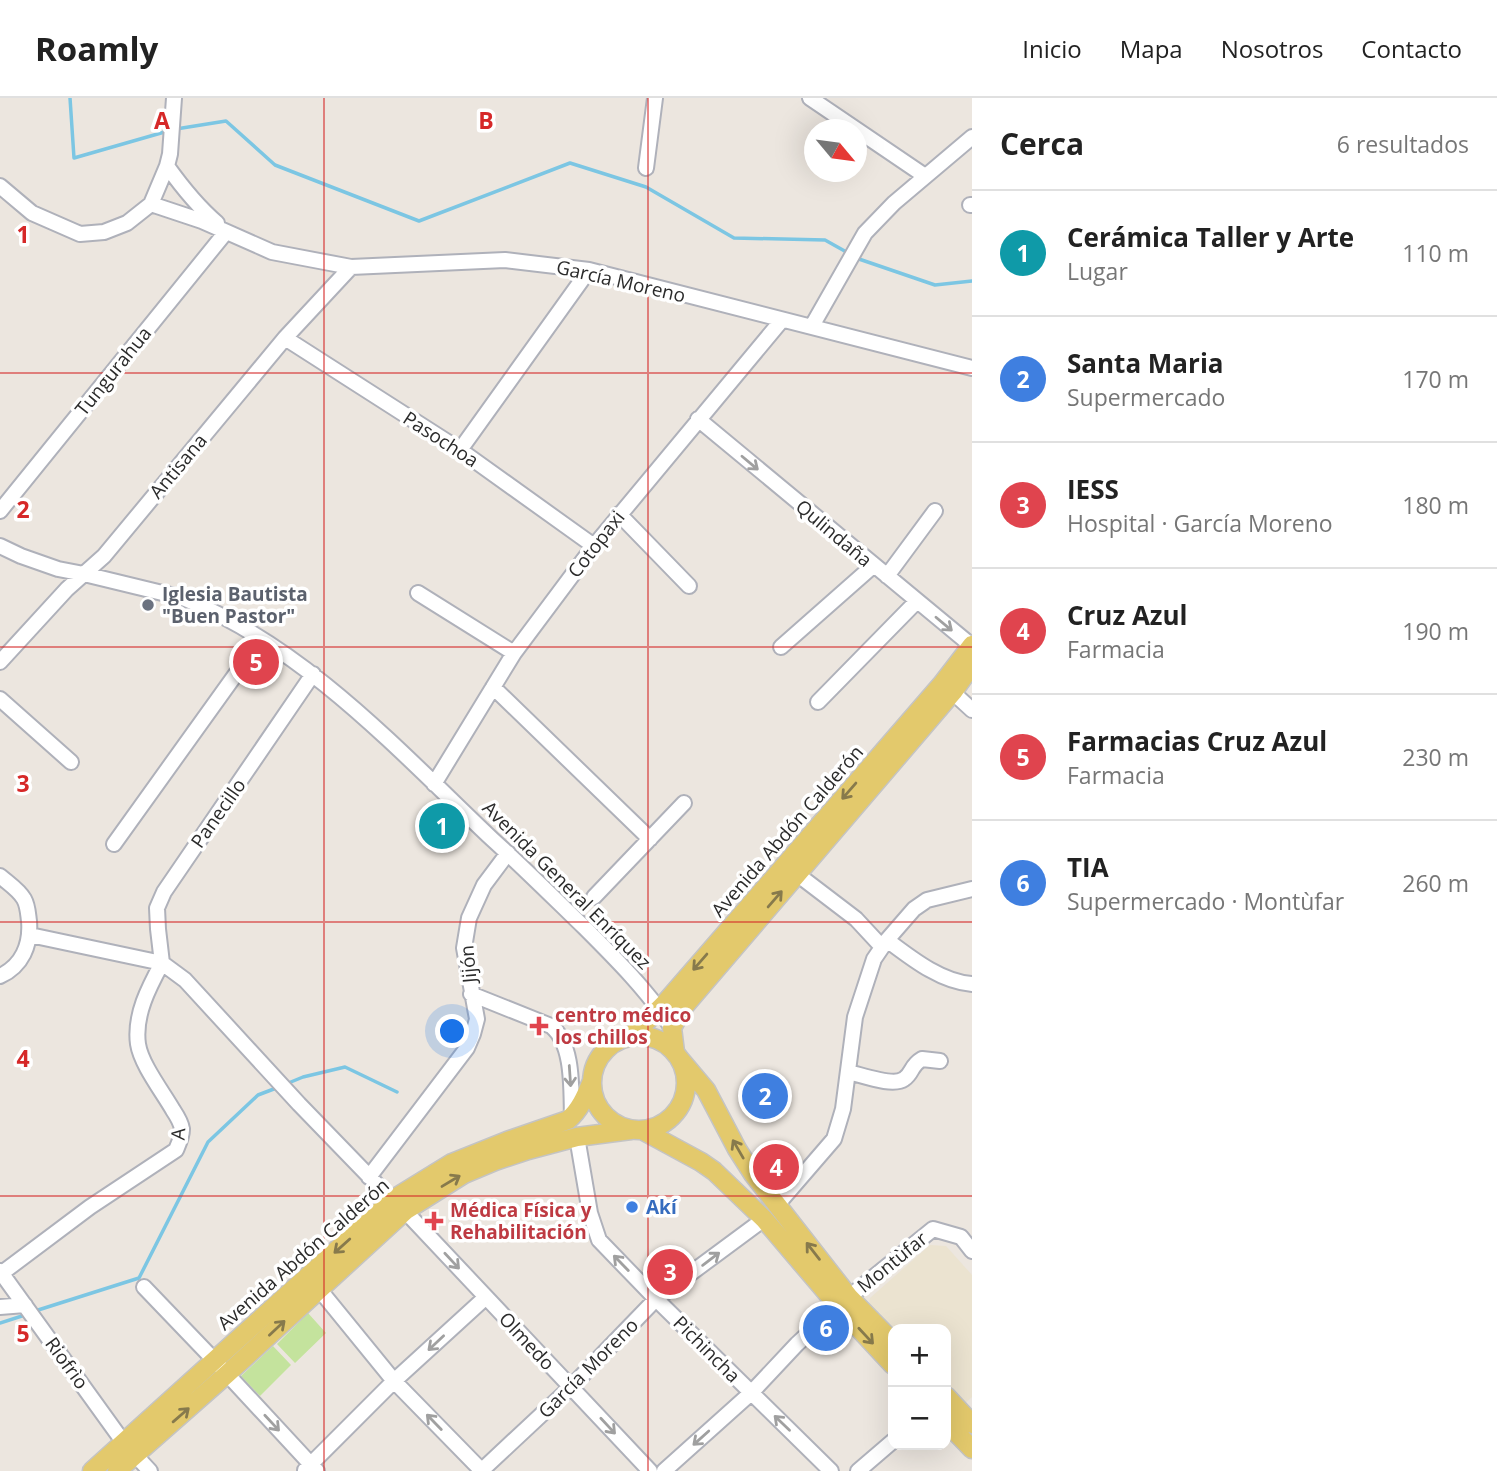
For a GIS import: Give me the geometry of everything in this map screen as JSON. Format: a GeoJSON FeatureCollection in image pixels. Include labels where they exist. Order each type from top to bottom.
{"type":"FeatureCollection","features":[{"type":"Feature","properties":{"kind":"main road","name":"Avenida Abdón Calderón"},"geometry":{"type":"LineString","coordinates":[[672,1028],[682,1009],[797,874],[948,688],[972,646]]}},
{"type":"Feature","properties":{"kind":"main road","name":"Avenida Abdón Calderón"},"geometry":{"type":"LineString","coordinates":[[632,1034],[659,1010],[948,688],[972,665]]}},
{"type":"Feature","properties":{"kind":"main road"},"geometry":{"type":"LineString","coordinates":[[636,1130],[653,1128],[671,1118],[686,1089],[684,1068],[677,1055],[672,1028]]}},
{"type":"Feature","properties":{"kind":"main road"},"geometry":{"type":"LineString","coordinates":[[572,1117],[583,1101],[594,1070],[606,1050],[632,1034],[665,1043],[706,1090],[753,1174],[844,1302],[888,1359]]}},
{"type":"Feature","properties":{"kind":"main road"},"geometry":{"type":"LineString","coordinates":[[592,1081],[599,1107],[607,1118],[701,1161],[714,1171],[844,1302],[888,1338]]}},
{"type":"Feature","properties":{"kind":"main road","name":"Avenida Abdón Calderón"},"geometry":{"type":"LineString","coordinates":[[117,1471],[129,1449],[215,1361],[398,1205],[452,1163],[572,1117]]}},
{"type":"Feature","properties":{"kind":"main road","name":"Avenida Abdón Calderón"},"geometry":{"type":"LineString","coordinates":[[92,1471],[129,1449],[227,1374],[319,1289],[398,1205],[464,1174],[528,1150],[577,1138],[636,1130]]}},
{"type":"Feature","properties":{"kind":"main road"},"geometry":{"type":"LineString","coordinates":[[951,1401],[972,1424]]}},
{"type":"Feature","properties":{"kind":"main road"},"geometry":{"type":"LineString","coordinates":[[951,1427],[972,1449]]}},
{"type":"Feature","properties":{"kind":"street"},"geometry":{"type":"LineString","coordinates":[[646,168],[655,98]]}},
{"type":"Feature","properties":{"kind":"street"},"geometry":{"type":"LineString","coordinates":[[810,98],[925,176]]}},
{"type":"Feature","properties":{"kind":"street"},"geometry":{"type":"LineString","coordinates":[[0,187],[32,213],[80,234],[104,232],[127,223],[151,204],[169,160],[173,105]]}},
{"type":"Feature","properties":{"kind":"street"},"geometry":{"type":"LineString","coordinates":[[812,326],[865,233],[894,203],[972,137]]}},
{"type":"Feature","properties":{"kind":"street","name":"García Moreno"},"geometry":{"type":"LineString","coordinates":[[169,160],[197,205],[226,232]]}},
{"type":"Feature","properties":{"kind":"street","name":"García Moreno"},"geometry":{"type":"LineString","coordinates":[[151,204],[202,221],[272,252],[351,267],[505,260],[589,270],[972,368]]}},
{"type":"Feature","properties":{"kind":"street","name":"Tungurahua"},"geometry":{"type":"LineString","coordinates":[[0,511],[226,232]]}},
{"type":"Feature","properties":{"kind":"street","name":"Antisana"},"geometry":{"type":"LineString","coordinates":[[0,662],[67,589],[104,556],[285,338],[351,267]]}},
{"type":"Feature","properties":{"kind":"street"},"geometry":{"type":"LineString","coordinates":[[460,450],[589,270]]}},
{"type":"Feature","properties":{"kind":"street","name":"Cotopaxi"},"geometry":{"type":"LineString","coordinates":[[434,784],[514,653],[594,545],[782,320]]}},
{"type":"Feature","properties":{"kind":"street","name":"Pasochoa"},"geometry":{"type":"LineString","coordinates":[[285,338],[460,450],[594,545]]}},
{"type":"Feature","properties":{"kind":"street","name":"Qulindaña"},"geometry":{"type":"LineString","coordinates":[[698,419],[972,646]]}},
{"type":"Feature","properties":{"kind":"street"},"geometry":{"type":"LineString","coordinates":[[887,576],[935,512]]}},
{"type":"Feature","properties":{"kind":"street"},"geometry":{"type":"LineString","coordinates":[[620,514],[689,586]]}},
{"type":"Feature","properties":{"kind":"street","name":"Avenida General Enríquez"},"geometry":{"type":"LineString","coordinates":[[0,546],[58,569],[183,598],[198,604],[261,639],[313,674],[359,713],[508,853],[621,964],[672,1028]]}},
{"type":"Feature","properties":{"kind":"street"},"geometry":{"type":"LineString","coordinates":[[782,647],[874,565]]}},
{"type":"Feature","properties":{"kind":"street"},"geometry":{"type":"LineString","coordinates":[[418,593],[514,653]]}},
{"type":"Feature","properties":{"kind":"street"},"geometry":{"type":"LineString","coordinates":[[818,702],[917,601]]}},
{"type":"Feature","properties":{"kind":"street"},"geometry":{"type":"LineString","coordinates":[[114,844],[261,639]]}},
{"type":"Feature","properties":{"kind":"street","name":"Panecillo"},"geometry":{"type":"LineString","coordinates":[[162,962],[157,908],[164,892],[313,674]]}},
{"type":"Feature","properties":{"kind":"street"},"geometry":{"type":"LineString","coordinates":[[492,687],[650,839]]}},
{"type":"Feature","properties":{"kind":"street"},"geometry":{"type":"LineString","coordinates":[[948,688],[972,710]]}},
{"type":"Feature","properties":{"kind":"street"},"geometry":{"type":"LineString","coordinates":[[0,699],[71,762]]}},
{"type":"Feature","properties":{"kind":"street"},"geometry":{"type":"LineString","coordinates":[[594,897],[684,803]]}},
{"type":"Feature","properties":{"kind":"street","name":"Jijón"},"geometry":{"type":"LineString","coordinates":[[369,1177],[467,1048],[477,1019],[464,948],[469,918],[484,886],[508,853]]}},
{"type":"Feature","properties":{"kind":"street"},"geometry":{"type":"LineString","coordinates":[[797,874],[884,944],[947,978],[972,984]]}},
{"type":"Feature","properties":{"kind":"street"},"geometry":{"type":"LineString","coordinates":[[0,876],[23,897],[27,905],[30,935],[22,959],[0,976]]}},
{"type":"Feature","properties":{"kind":"street"},"geometry":{"type":"LineString","coordinates":[[777,1205],[834,1139],[843,1109],[855,1017],[874,960],[914,909],[927,900],[972,889]]}},
{"type":"Feature","properties":{"kind":"street"},"geometry":{"type":"LineString","coordinates":[[30,935],[162,962]]}},
{"type":"Feature","properties":{"kind":"street","name":"Olmedo"},"geometry":{"type":"LineString","coordinates":[[162,962],[185,980],[299,1104],[650,1471]]}},
{"type":"Feature","properties":{"kind":"street","name":"A"},"geometry":{"type":"LineString","coordinates":[[1,1272],[90,1207],[176,1150],[181,1136],[181,1123],[141,1057],[137,1034],[140,1013],[162,962]]}},
{"type":"Feature","properties":{"kind":"street","name":"Avenida General Enríquez"},"geometry":{"type":"LineString","coordinates":[[632,1034],[643,1007],[640,988]]}},
{"type":"Feature","properties":{"kind":"street"},"geometry":{"type":"LineString","coordinates":[[471,994],[558,1031],[568,1058],[572,1117]]}},
{"type":"Feature","properties":{"kind":"street"},"geometry":{"type":"LineString","coordinates":[[848,1072],[893,1083],[902,1081],[914,1063],[922,1059],[940,1061]]}},
{"type":"Feature","properties":{"kind":"street","name":"Pichincha"},"geometry":{"type":"LineString","coordinates":[[577,1138],[590,1213],[599,1240],[831,1471]]}},
{"type":"Feature","properties":{"kind":"street","name":"García Moreno"},"geometry":{"type":"LineString","coordinates":[[482,1471],[571,1387],[656,1299],[764,1219]]}},
{"type":"Feature","properties":{"kind":"street","name":"Montùfar"},"geometry":{"type":"LineString","coordinates":[[664,1471],[751,1393],[797,1344],[933,1229],[966,1235],[972,1251]]}},
{"type":"Feature","properties":{"kind":"street","name":"Riofrìo"},"geometry":{"type":"LineString","coordinates":[[1,1272],[129,1449],[150,1471]]}},
{"type":"Feature","properties":{"kind":"street"},"geometry":{"type":"LineString","coordinates":[[144,1287],[227,1374],[310,1469],[394,1381],[486,1297]]}},
{"type":"Feature","properties":{"kind":"street"},"geometry":{"type":"LineString","coordinates":[[319,1289],[394,1381],[482,1471]]}},
{"type":"Feature","properties":{"kind":"street"},"geometry":{"type":"LineString","coordinates":[[0,1307],[26,1306]]}},
{"type":"Feature","properties":{"kind":"street"},"geometry":{"type":"LineString","coordinates":[[858,1471],[888,1445]]}},
{"type":"Feature","properties":{"kind":"shaded area"},"geometry":{"type":"Polygon","coordinates":[[[930,1245],[946,1246],[972,1275],[972,1397],[963,1405],[951,1392],[951,1324],[888,1325],[869,1304],[870,1298],[930,1245]]]}},
{"type":"Feature","properties":{"kind":"green space"},"geometry":{"type":"Polygon","coordinates":[[[308,1313],[326,1333],[295,1363],[277,1344],[308,1313]]]}},
{"type":"Feature","properties":{"kind":"green space"},"geometry":{"type":"Polygon","coordinates":[[[273,1346],[291,1365],[260,1396],[241,1376],[273,1346]]]}},
{"type":"Feature","properties":{"kind":"waterway"},"geometry":{"type":"LineString","coordinates":[[70,98],[74,158],[168,131]]}},
{"type":"Feature","properties":{"kind":"waterway"},"geometry":{"type":"LineString","coordinates":[[176,129],[226,121],[275,165],[419,221],[570,163],[646,187],[734,238],[825,240],[850,254]]}},
{"type":"Feature","properties":{"kind":"waterway"},"geometry":{"type":"LineString","coordinates":[[856,258],[935,285],[972,281]]}},
{"type":"Feature","properties":{"kind":"waterway"},"geometry":{"type":"LineString","coordinates":[[286,1084],[345,1067],[397,1092]]}},
{"type":"Feature","properties":{"kind":"waterway"},"geometry":{"type":"LineString","coordinates":[[35,1311],[139,1278],[208,1142],[258,1095],[279,1087]]}},
{"type":"Feature","properties":{"kind":"waterway"},"geometry":{"type":"LineString","coordinates":[[0,1323],[25,1315]]}},
{"type":"Feature","properties":{"kind":"place","name":"Iglesia Bautista \"Buen Pastor\""},"geometry":{"type":"Point","coordinates":[148,605]}},
{"type":"Feature","properties":{"kind":"place","name":"Farmacias Cruz Azul"},"geometry":{"type":"Point","coordinates":[256,662]}},
{"type":"Feature","properties":{"kind":"place","name":"Cerámica Taller y Arte"},"geometry":{"type":"Point","coordinates":[442,826]}},
{"type":"Feature","properties":{"kind":"place","name":"centro médico los chillos"},"geometry":{"type":"Point","coordinates":[539,1026]}},
{"type":"Feature","properties":{"kind":"place","name":"Santa Maria"},"geometry":{"type":"Point","coordinates":[765,1096]}},
{"type":"Feature","properties":{"kind":"place","name":"Cruz Azul"},"geometry":{"type":"Point","coordinates":[776,1167]}},
{"type":"Feature","properties":{"kind":"place","name":"Akí"},"geometry":{"type":"Point","coordinates":[632,1207]}},
{"type":"Feature","properties":{"kind":"place","name":"Médica Física y Rehabilitación"},"geometry":{"type":"Point","coordinates":[434,1221]}},
{"type":"Feature","properties":{"kind":"place","name":"IESS"},"geometry":{"type":"Point","coordinates":[670,1272]}},
{"type":"Feature","properties":{"kind":"place","name":"TIA"},"geometry":{"type":"Point","coordinates":[826,1328]}}]}
